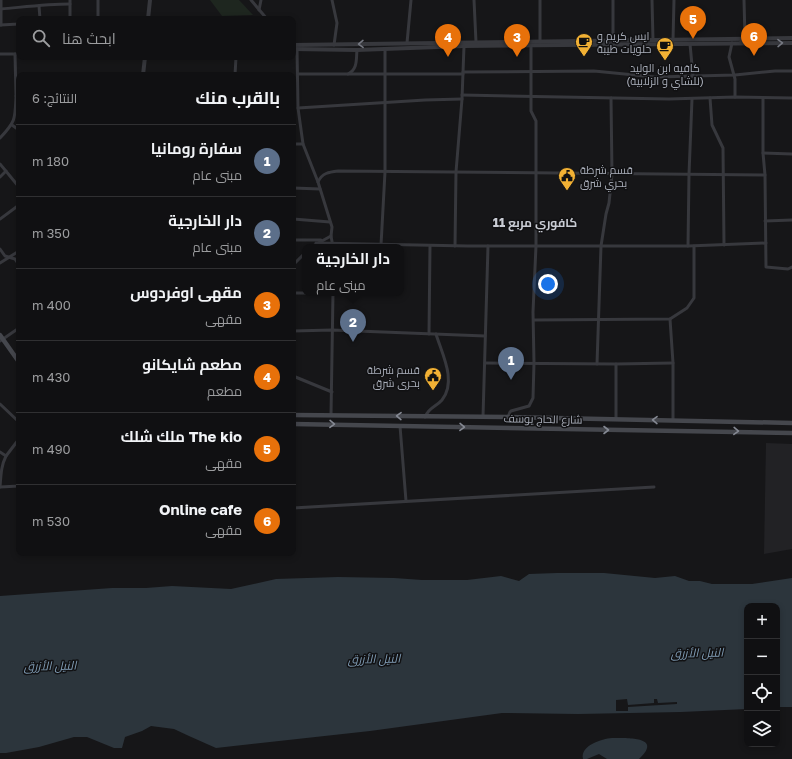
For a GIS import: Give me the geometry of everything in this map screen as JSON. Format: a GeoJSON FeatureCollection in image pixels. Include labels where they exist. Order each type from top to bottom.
{"type":"FeatureCollection","features":[{"type":"Feature","properties":{"kind":"main road"},"geometry":{"type":"LineString","coordinates":[[1,339],[16,358]]}},
{"type":"Feature","properties":{"kind":"main road","name":"شارع الحاج يوسف"},"geometry":{"type":"LineString","coordinates":[[296,416],[508,417],[792,423]]}},
{"type":"Feature","properties":{"kind":"main road"},"geometry":{"type":"LineString","coordinates":[[425,416],[425,426]]}},
{"type":"Feature","properties":{"kind":"main road"},"geometry":{"type":"LineString","coordinates":[[770,432],[771,422]]}},
{"type":"Feature","properties":{"kind":"main road","name":"شارع الحاج يوسف"},"geometry":{"type":"LineString","coordinates":[[296,424],[792,433]]}},
{"type":"Feature","properties":{"kind":"street"},"geometry":{"type":"LineString","coordinates":[[1,0],[1,25],[16,24]]}},
{"type":"Feature","properties":{"kind":"street"},"geometry":{"type":"LineString","coordinates":[[98,0],[98,16]]}},
{"type":"Feature","properties":{"kind":"street"},"geometry":{"type":"LineString","coordinates":[[148,16],[150,0]]}},
{"type":"Feature","properties":{"kind":"street"},"geometry":{"type":"LineString","coordinates":[[251,0],[264,16]]}},
{"type":"Feature","properties":{"kind":"street"},"geometry":{"type":"LineString","coordinates":[[259,10],[261,0]]}},
{"type":"Feature","properties":{"kind":"street"},"geometry":{"type":"LineString","coordinates":[[332,0],[336,23],[334,45]]}},
{"type":"Feature","properties":{"kind":"street"},"geometry":{"type":"LineString","coordinates":[[408,43],[411,0]]}},
{"type":"Feature","properties":{"kind":"street"},"geometry":{"type":"LineString","coordinates":[[474,0],[476,42]]}},
{"type":"Feature","properties":{"kind":"street"},"geometry":{"type":"LineString","coordinates":[[540,0],[540,43]]}},
{"type":"Feature","properties":{"kind":"street"},"geometry":{"type":"LineString","coordinates":[[613,0],[613,40]]}},
{"type":"Feature","properties":{"kind":"street"},"geometry":{"type":"LineString","coordinates":[[652,0],[653,40]]}},
{"type":"Feature","properties":{"kind":"street"},"geometry":{"type":"LineString","coordinates":[[674,0],[674,40]]}},
{"type":"Feature","properties":{"kind":"street"},"geometry":{"type":"LineString","coordinates":[[740,43],[745,38],[744,0]]}},
{"type":"Feature","properties":{"kind":"street"},"geometry":{"type":"LineString","coordinates":[[1,9],[70,2],[70,16]]}},
{"type":"Feature","properties":{"kind":"street"},"geometry":{"type":"LineString","coordinates":[[39,6],[40,16]]}},
{"type":"Feature","properties":{"kind":"street"},"geometry":{"type":"LineString","coordinates":[[296,49],[357,50],[464,46],[531,46],[540,43],[613,40],[792,38]]}},
{"type":"Feature","properties":{"kind":"street"},"geometry":{"type":"LineString","coordinates":[[669,44],[674,40]]}},
{"type":"Feature","properties":{"kind":"street"},"geometry":{"type":"LineString","coordinates":[[296,45],[476,42],[669,44],[792,43]]}},
{"type":"Feature","properties":{"kind":"street"},"geometry":{"type":"LineString","coordinates":[[732,43],[729,57],[735,75],[735,97]]}},
{"type":"Feature","properties":{"kind":"street"},"geometry":{"type":"LineString","coordinates":[[690,44],[693,76]]}},
{"type":"Feature","properties":{"kind":"street"},"geometry":{"type":"LineString","coordinates":[[455,246],[456,172],[462,99],[464,46]]}},
{"type":"Feature","properties":{"kind":"street"},"geometry":{"type":"LineString","coordinates":[[508,417],[511,411],[529,406],[532,403],[533,398],[536,246],[536,121],[531,111],[531,46]]}},
{"type":"Feature","properties":{"kind":"street"},"geometry":{"type":"LineString","coordinates":[[381,244],[385,172],[385,48]]}},
{"type":"Feature","properties":{"kind":"street"},"geometry":{"type":"LineString","coordinates":[[348,74],[355,68],[357,50]]}},
{"type":"Feature","properties":{"kind":"street"},"geometry":{"type":"LineString","coordinates":[[0,54],[16,54]]}},
{"type":"Feature","properties":{"kind":"street"},"geometry":{"type":"LineString","coordinates":[[296,57],[298,74],[298,108],[303,144],[320,188],[330,222],[333,244]]}},
{"type":"Feature","properties":{"kind":"street"},"geometry":{"type":"LineString","coordinates":[[17,60],[17,72]]}},
{"type":"Feature","properties":{"kind":"street"},"geometry":{"type":"LineString","coordinates":[[143,72],[145,60]]}},
{"type":"Feature","properties":{"kind":"street"},"geometry":{"type":"LineString","coordinates":[[235,72],[236,60]]}},
{"type":"Feature","properties":{"kind":"street"},"geometry":{"type":"LineString","coordinates":[[298,74],[385,75],[531,71],[594,71],[655,77],[735,75],[792,71]]}},
{"type":"Feature","properties":{"kind":"street"},"geometry":{"type":"LineString","coordinates":[[462,95],[692,99],[735,97],[792,98]]}},
{"type":"Feature","properties":{"kind":"street"},"geometry":{"type":"LineString","coordinates":[[597,364],[601,246],[609,203],[612,174],[611,98]]}},
{"type":"Feature","properties":{"kind":"street"},"geometry":{"type":"LineString","coordinates":[[710,98],[712,125],[723,148],[724,245]]}},
{"type":"Feature","properties":{"kind":"street"},"geometry":{"type":"LineString","coordinates":[[763,98],[766,268],[792,268]]}},
{"type":"Feature","properties":{"kind":"street"},"geometry":{"type":"LineString","coordinates":[[298,108],[462,99]]}},
{"type":"Feature","properties":{"kind":"street"},"geometry":{"type":"LineString","coordinates":[[688,246],[692,99]]}},
{"type":"Feature","properties":{"kind":"street"},"geometry":{"type":"LineString","coordinates":[[1,136],[12,125],[16,104]]}},
{"type":"Feature","properties":{"kind":"street"},"geometry":{"type":"LineString","coordinates":[[12,125],[16,128]]}},
{"type":"Feature","properties":{"kind":"street"},"geometry":{"type":"LineString","coordinates":[[296,144],[303,144]]}},
{"type":"Feature","properties":{"kind":"street"},"geometry":{"type":"LineString","coordinates":[[763,153],[792,154]]}},
{"type":"Feature","properties":{"kind":"street"},"geometry":{"type":"LineString","coordinates":[[0,164],[16,183]]}},
{"type":"Feature","properties":{"kind":"street"},"geometry":{"type":"LineString","coordinates":[[0,177],[6,171]]}},
{"type":"Feature","properties":{"kind":"street"},"geometry":{"type":"LineString","coordinates":[[318,182],[320,176],[330,172],[765,175]]}},
{"type":"Feature","properties":{"kind":"street"},"geometry":{"type":"LineString","coordinates":[[296,188],[320,188]]}},
{"type":"Feature","properties":{"kind":"street"},"geometry":{"type":"LineString","coordinates":[[0,219],[16,207]]}},
{"type":"Feature","properties":{"kind":"street"},"geometry":{"type":"LineString","coordinates":[[296,219],[330,222]]}},
{"type":"Feature","properties":{"kind":"street"},"geometry":{"type":"LineString","coordinates":[[765,220],[792,220]]}},
{"type":"Feature","properties":{"kind":"street"},"geometry":{"type":"LineString","coordinates":[[316,243],[331,236]]}},
{"type":"Feature","properties":{"kind":"street"},"geometry":{"type":"LineString","coordinates":[[296,240],[324,240]]}},
{"type":"Feature","properties":{"kind":"street"},"geometry":{"type":"LineString","coordinates":[[316,243],[324,244]]}},
{"type":"Feature","properties":{"kind":"street"},"geometry":{"type":"LineString","coordinates":[[404,245],[694,246],[766,243]]}},
{"type":"Feature","properties":{"kind":"street"},"geometry":{"type":"LineString","coordinates":[[429,334],[430,246]]}},
{"type":"Feature","properties":{"kind":"street"},"geometry":{"type":"LineString","coordinates":[[483,417],[488,246]]}},
{"type":"Feature","properties":{"kind":"street"},"geometry":{"type":"LineString","coordinates":[[534,320],[670,319],[687,308],[694,298],[694,246]]}},
{"type":"Feature","properties":{"kind":"street"},"geometry":{"type":"LineString","coordinates":[[0,249],[4,256],[16,260]]}},
{"type":"Feature","properties":{"kind":"street"},"geometry":{"type":"LineString","coordinates":[[0,263],[16,253]]}},
{"type":"Feature","properties":{"kind":"street"},"geometry":{"type":"LineString","coordinates":[[331,415],[333,296]]}},
{"type":"Feature","properties":{"kind":"street"},"geometry":{"type":"LineString","coordinates":[[670,319],[673,363],[673,420]]}},
{"type":"Feature","properties":{"kind":"street"},"geometry":{"type":"LineString","coordinates":[[1,339],[16,330]]}},
{"type":"Feature","properties":{"kind":"street"},"geometry":{"type":"LineString","coordinates":[[296,331],[332,330],[485,336]]}},
{"type":"Feature","properties":{"kind":"street"},"geometry":{"type":"LineString","coordinates":[[425,416],[428,410],[441,401],[447,394],[449,378],[447,367],[436,334]]}},
{"type":"Feature","properties":{"kind":"street"},"geometry":{"type":"LineString","coordinates":[[484,363],[673,363]]}},
{"type":"Feature","properties":{"kind":"street"},"geometry":{"type":"LineString","coordinates":[[616,364],[616,419]]}},
{"type":"Feature","properties":{"kind":"street"},"geometry":{"type":"LineString","coordinates":[[296,377],[332,392]]}},
{"type":"Feature","properties":{"kind":"street"},"geometry":{"type":"LineString","coordinates":[[0,404],[16,419]]}},
{"type":"Feature","properties":{"kind":"street"},"geometry":{"type":"LineString","coordinates":[[400,426],[406,501]]}},
{"type":"Feature","properties":{"kind":"street"},"geometry":{"type":"LineString","coordinates":[[16,444],[6,456],[2,464],[0,487],[16,486]]}},
{"type":"Feature","properties":{"kind":"street"},"geometry":{"type":"LineString","coordinates":[[0,452],[6,456]]}},
{"type":"Feature","properties":{"kind":"street"},"geometry":{"type":"LineString","coordinates":[[296,508],[654,487]]}},
{"type":"Feature","properties":{"kind":"shaded area"},"geometry":{"type":"Polygon","coordinates":[[[210,0],[239,0],[253,15],[222,16],[210,0]]]}},
{"type":"Feature","properties":{"kind":"shaded area"},"geometry":{"type":"Polygon","coordinates":[[[766,443],[792,444],[792,549],[764,554],[766,443]]]}},
{"type":"Feature","properties":{"kind":"water","name":"النيل الأزرق"},"geometry":{"type":"Polygon","coordinates":[[[604,573],[655,578],[675,576],[689,581],[700,581],[712,584],[752,584],[792,578],[792,707],[780,707],[780,603],[744,603],[744,709],[578,714],[502,713],[370,731],[216,748],[174,729],[151,726],[125,737],[122,748],[114,748],[87,737],[74,737],[39,747],[0,753],[0,596],[112,588],[172,586],[231,589],[276,579],[338,577],[467,580],[501,576],[519,581],[529,574],[604,573]]]}},
{"type":"Feature","properties":{"kind":"water"},"geometry":{"type":"Polygon","coordinates":[[[612,738],[640,740],[645,742],[647,746],[646,751],[639,759],[607,759],[599,754],[583,759],[583,754],[588,746],[598,741],[612,738]]]}},
{"type":"Feature","properties":{"kind":"pier"},"geometry":{"type":"Polygon","coordinates":[[[627,699],[628,705],[654,703],[654,699],[657,699],[658,703],[677,702],[677,704],[628,707],[628,711],[616,711],[616,700],[627,699]]]}},
{"type":"Feature","properties":{"kind":"place","name":"The kio ملك شلك"},"geometry":{"type":"Point","coordinates":[693,39]}},
{"type":"Feature","properties":{"kind":"place","name":"Online cafe"},"geometry":{"type":"Point","coordinates":[754,56]}},
{"type":"Feature","properties":{"kind":"place","name":"مطعم شايكانو"},"geometry":{"type":"Point","coordinates":[448,57]}},
{"type":"Feature","properties":{"kind":"place","name":"مقهى اوفردوس"},"geometry":{"type":"Point","coordinates":[517,57]}},
{"type":"Feature","properties":{"kind":"place","name":"ايس كريم و حلويات طيبة"},"geometry":{"type":"Point","coordinates":[584,57]}},
{"type":"Feature","properties":{"kind":"place","name":"كافيه ابن الوليد (للشاي و الزلابية)"},"geometry":{"type":"Point","coordinates":[665,61]}},
{"type":"Feature","properties":{"kind":"place","name":"قسم شرطة بحري شرق"},"geometry":{"type":"Point","coordinates":[567,191]}},
{"type":"Feature","properties":{"kind":"place","name":"دار الخارجية"},"geometry":{"type":"Point","coordinates":[353,342]}},
{"type":"Feature","properties":{"kind":"place","name":"سفارة رومانيا"},"geometry":{"type":"Point","coordinates":[511,380]}},
{"type":"Feature","properties":{"kind":"place","name":"قسم شرطة بحرى شرق"},"geometry":{"type":"Point","coordinates":[433,391]}},
{"type":"Feature","properties":{"kind":"district","name":"كافوري مربع 11"},"geometry":{"type":"Point","coordinates":[535,223]}}]}
